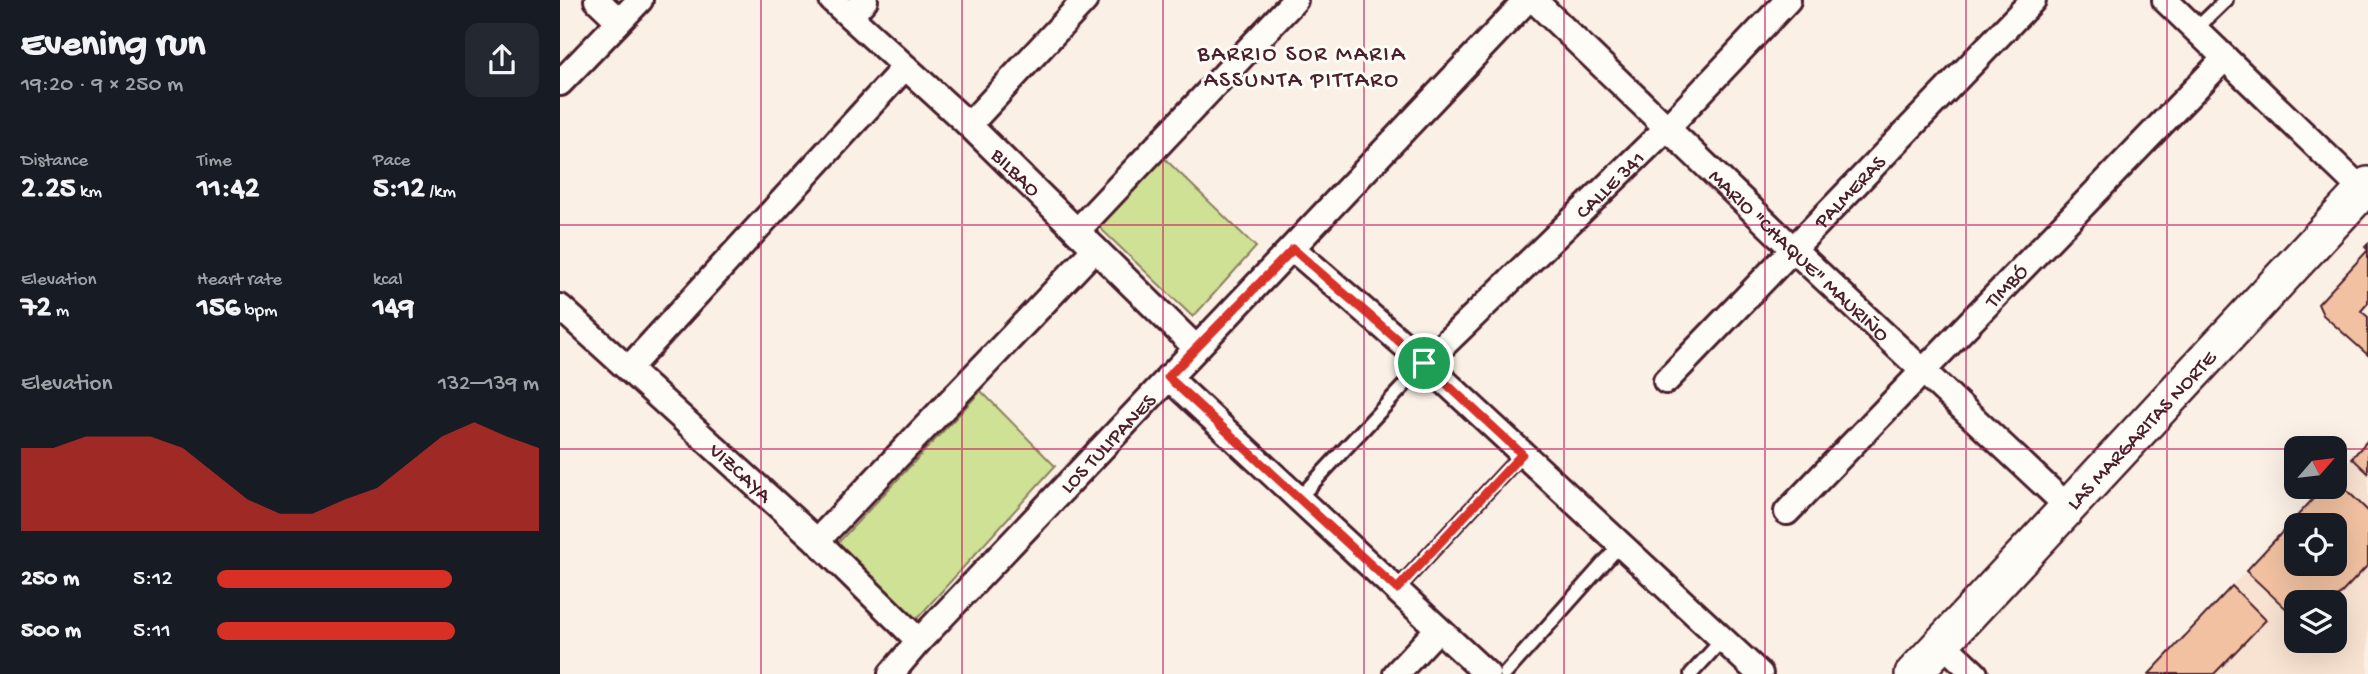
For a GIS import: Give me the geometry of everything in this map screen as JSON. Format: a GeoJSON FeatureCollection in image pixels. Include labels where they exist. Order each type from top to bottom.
{"type":"FeatureCollection","features":[{"type":"Feature","properties":{"kind":"street"},"geometry":{"type":"LineString","coordinates":[[597,0],[619,21]]}},
{"type":"Feature","properties":{"kind":"street"},"geometry":{"type":"LineString","coordinates":[[560,83],[640,0]]}},
{"type":"Feature","properties":{"kind":"street"},"geometry":{"type":"LineString","coordinates":[[969,125],[1085,0]]}},
{"type":"Feature","properties":{"kind":"street"},"geometry":{"type":"LineString","coordinates":[[1077,231],[1296,0]]}},
{"type":"Feature","properties":{"kind":"street","name":"LOS TULIPANES"},"geometry":{"type":"LineString","coordinates":[[891,674],[1168,377],[1293,249],[1527,0]]}},
{"type":"Feature","properties":{"kind":"street","name":"MARIO \"CHAQUE\" MAURIÑO"},"geometry":{"type":"LineString","coordinates":[[1534,0],[1792,248],[2067,506]]}},
{"type":"Feature","properties":{"kind":"street","name":"CALLE 341"},"geometry":{"type":"LineString","coordinates":[[1424,363],[1667,128],[1788,0]]}},
{"type":"Feature","properties":{"kind":"street","name":"PALMERAS"},"geometry":{"type":"LineString","coordinates":[[1666,381],[2033,0]]}},
{"type":"Feature","properties":{"kind":"street"},"geometry":{"type":"LineString","coordinates":[[2165,0],[2365,188]]}},
{"type":"Feature","properties":{"kind":"street","name":"BILBAO"},"geometry":{"type":"LineString","coordinates":[[849,5],[905,67],[969,125],[1196,348]]}},
{"type":"Feature","properties":{"kind":"street","name":"TIMBÓ"},"geometry":{"type":"LineString","coordinates":[[1787,512],[2225,58]]}},
{"type":"Feature","properties":{"kind":"street"},"geometry":{"type":"LineString","coordinates":[[629,368],[905,67]]}},
{"type":"Feature","properties":{"kind":"street","name":"LAS MARGARITAS NORTE"},"geometry":{"type":"LineString","coordinates":[[1913,674],[2365,188]]}},
{"type":"Feature","properties":{"kind":"street"},"geometry":{"type":"LineString","coordinates":[[817,541],[1095,249]]}},
{"type":"Feature","properties":{"kind":"street"},"geometry":{"type":"LineString","coordinates":[[1293,249],[1424,363],[1760,674]]}},
{"type":"Feature","properties":{"kind":"street","name":"VIZCAYA"},"geometry":{"type":"LineString","coordinates":[[560,307],[817,541],[919,641]]}},
{"type":"Feature","properties":{"kind":"street"},"geometry":{"type":"LineString","coordinates":[[1168,377],[1487,674]]}},
{"type":"Feature","properties":{"kind":"street"},"geometry":{"type":"LineString","coordinates":[[1396,674],[1438,629]]}},
{"type":"Feature","properties":{"kind":"street"},"geometry":{"type":"LineString","coordinates":[[1942,643],[1975,674]]}},
{"type":"Feature","properties":{"kind":"lane"},"geometry":{"type":"LineString","coordinates":[[2196,30],[2226,0]]}},
{"type":"Feature","properties":{"kind":"lane"},"geometry":{"type":"LineString","coordinates":[[1299,498],[1424,363]]}},
{"type":"Feature","properties":{"kind":"lane"},"geometry":{"type":"LineString","coordinates":[[1397,589],[1522,454]]}},
{"type":"Feature","properties":{"kind":"lane"},"geometry":{"type":"LineString","coordinates":[[1505,674],[1620,545]]}},
{"type":"Feature","properties":{"kind":"lane"},"geometry":{"type":"LineString","coordinates":[[1691,674],[1723,639]]}},
{"type":"Feature","properties":{"kind":"shaded area"},"geometry":{"type":"Polygon","coordinates":[[[2368,440],[2368,674],[2149,674],[2284,531],[2284,576],[2347,576],[2347,513],[2301,513],[2314,499],[2347,499],[2347,463],[2368,440]]]}},
{"type":"Feature","properties":{"kind":"green space"},"geometry":{"type":"Polygon","coordinates":[[[1163,157],[1256,247],[1193,317],[1098,226],[1163,157]]]}},
{"type":"Feature","properties":{"kind":"green space"},"geometry":{"type":"Polygon","coordinates":[[[981,391],[1055,466],[913,623],[835,546],[981,391]]]}},
{"type":"Feature","properties":{"kind":"building"},"geometry":{"type":"Polygon","coordinates":[[[2368,250],[2368,303],[2361,311],[2368,317],[2368,355],[2323,315],[2318,304],[2368,250]]]}},
{"type":"Feature","properties":{"kind":"building"},"geometry":{"type":"Polygon","coordinates":[[[2368,440],[2368,473],[2352,458],[2368,440]]]}},
{"type":"Feature","properties":{"kind":"building"},"geometry":{"type":"Polygon","coordinates":[[[2347,491],[2368,511],[2368,565],[2344,590],[2284,590],[2284,607],[2246,571],[2284,530],[2284,576],[2347,576],[2347,513],[2300,513],[2313,499],[2347,499],[2347,491]]]}},
{"type":"Feature","properties":{"kind":"building"},"geometry":{"type":"Polygon","coordinates":[[[2232,586],[2266,620],[2214,674],[2149,674],[2232,586]]]}},
{"type":"Feature","properties":{"kind":"district","name":"BARRIO SOR MARIA ASSUNTA PITTARO"},"geometry":{"type":"Point","coordinates":[1302,65]}},
{"type":"Feature","properties":{"kind":"route"},"geometry":{"type":"LineString","coordinates":[[1293,249],[1424,363],[1522,454],[1397,589],[1168,377],[1293,249]]}}]}
